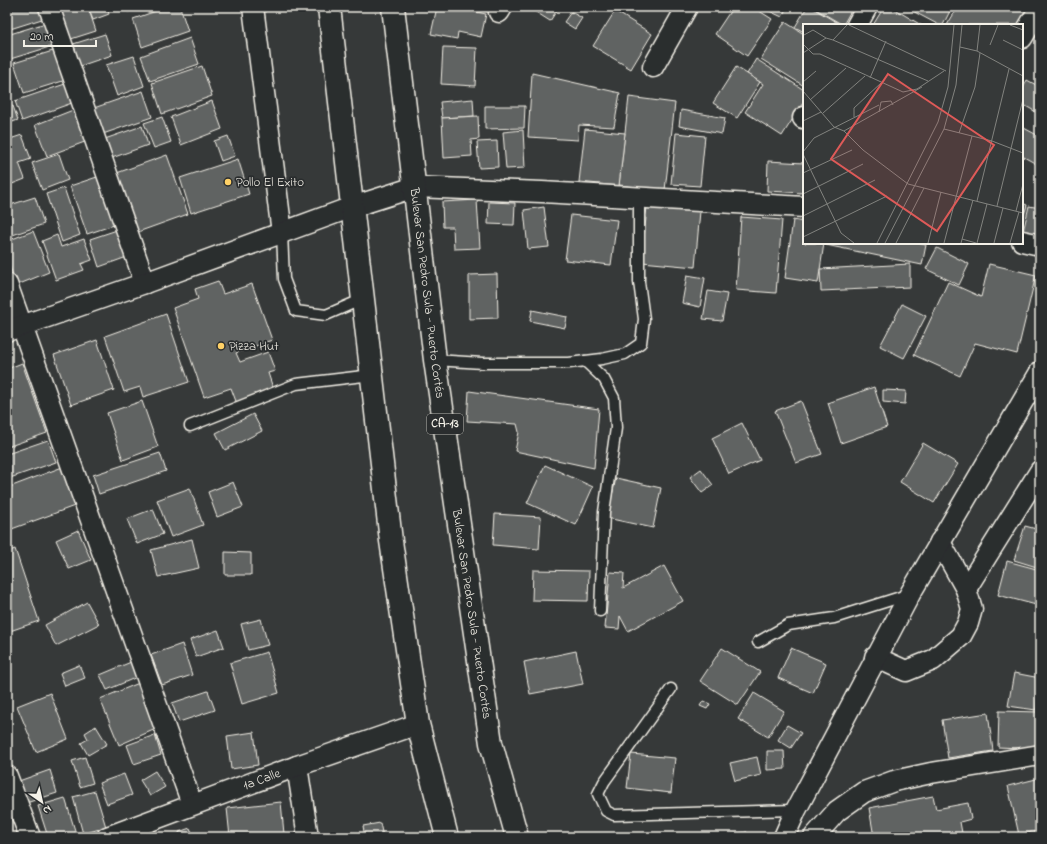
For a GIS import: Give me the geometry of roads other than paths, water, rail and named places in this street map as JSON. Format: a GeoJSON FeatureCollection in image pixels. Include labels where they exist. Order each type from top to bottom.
{"type":"FeatureCollection","features":[{"type":"Feature","properties":{"kind":"highway"},"geometry":{"type":"LineString","coordinates":[[329,7],[391,541],[418,724],[447,837]]}},
{"type":"Feature","properties":{"kind":"highway","name":"Bulevar San Pedro Sula - Puerto Cortés"},"geometry":{"type":"LineString","coordinates":[[393,7],[435,360],[491,743],[517,837]]}},
{"type":"Feature","properties":{"kind":"street"},"geometry":{"type":"LineString","coordinates":[[49,7],[145,283]]}},
{"type":"Feature","properties":{"kind":"street"},"geometry":{"type":"LineString","coordinates":[[253,7],[282,233]]}},
{"type":"Feature","properties":{"kind":"street"},"geometry":{"type":"LineString","coordinates":[[653,67],[687,7]]}},
{"type":"Feature","properties":{"kind":"street"},"geometry":{"type":"LineString","coordinates":[[858,24],[867,7]]}},
{"type":"Feature","properties":{"kind":"street"},"geometry":{"type":"LineString","coordinates":[[1023,36],[1040,8]]}},
{"type":"Feature","properties":{"kind":"street"},"geometry":{"type":"LineString","coordinates":[[14,329],[145,283],[352,207],[415,187],[542,192],[803,207]]}},
{"type":"Feature","properties":{"kind":"street"},"geometry":{"type":"LineString","coordinates":[[1023,241],[1040,245]]}},
{"type":"Feature","properties":{"kind":"street"},"geometry":{"type":"LineString","coordinates":[[7,284],[14,329],[192,804]]}},
{"type":"Feature","properties":{"kind":"street"},"geometry":{"type":"LineString","coordinates":[[784,837],[796,810],[875,657],[940,542],[1040,372]]}},
{"type":"Feature","properties":{"kind":"street"},"geometry":{"type":"LineString","coordinates":[[966,589],[1040,471]]}},
{"type":"Feature","properties":{"kind":"street"},"geometry":{"type":"LineString","coordinates":[[875,657],[906,671],[933,660],[961,636],[968,623],[972,609],[966,589],[940,542]]}},
{"type":"Feature","properties":{"kind":"street","name":"1a Calle"},"geometry":{"type":"LineString","coordinates":[[106,837],[192,804],[418,724]]}},
{"type":"Feature","properties":{"kind":"street"},"geometry":{"type":"LineString","coordinates":[[814,837],[838,811],[864,792],[894,781],[931,773],[1040,754]]}},
{"type":"Feature","properties":{"kind":"street"},"geometry":{"type":"LineString","coordinates":[[297,766],[308,837]]}},
{"type":"Feature","properties":{"kind":"street"},"geometry":{"type":"LineString","coordinates":[[7,776],[30,837]]}},
{"type":"Feature","properties":{"kind":"lane"},"geometry":{"type":"LineString","coordinates":[[435,360],[490,363],[569,363],[625,354],[641,343],[644,319],[640,282],[639,198]]}},
{"type":"Feature","properties":{"kind":"lane"},"geometry":{"type":"LineString","coordinates":[[282,233],[284,279],[296,311],[326,315],[363,300]]}},
{"type":"Feature","properties":{"kind":"lane"},"geometry":{"type":"LineString","coordinates":[[585,361],[604,379],[614,398],[616,428],[604,512],[600,611]]}},
{"type":"Feature","properties":{"kind":"lane"},"geometry":{"type":"LineString","coordinates":[[190,426],[296,384],[372,375]]}},
{"type":"Feature","properties":{"kind":"lane"},"geometry":{"type":"LineString","coordinates":[[758,642],[788,625],[834,618],[910,594]]}},
{"type":"Feature","properties":{"kind":"lane"},"geometry":{"type":"LineString","coordinates":[[671,690],[604,782],[598,794],[606,811],[614,815],[796,810]]}},
{"type":"Feature","properties":{"kind":"place","name":"Pollo El Exito"},"geometry":{"type":"Point","coordinates":[228,182]}},
{"type":"Feature","properties":{"kind":"place","name":"Pizza Hut"},"geometry":{"type":"Point","coordinates":[221,346]}}]}
